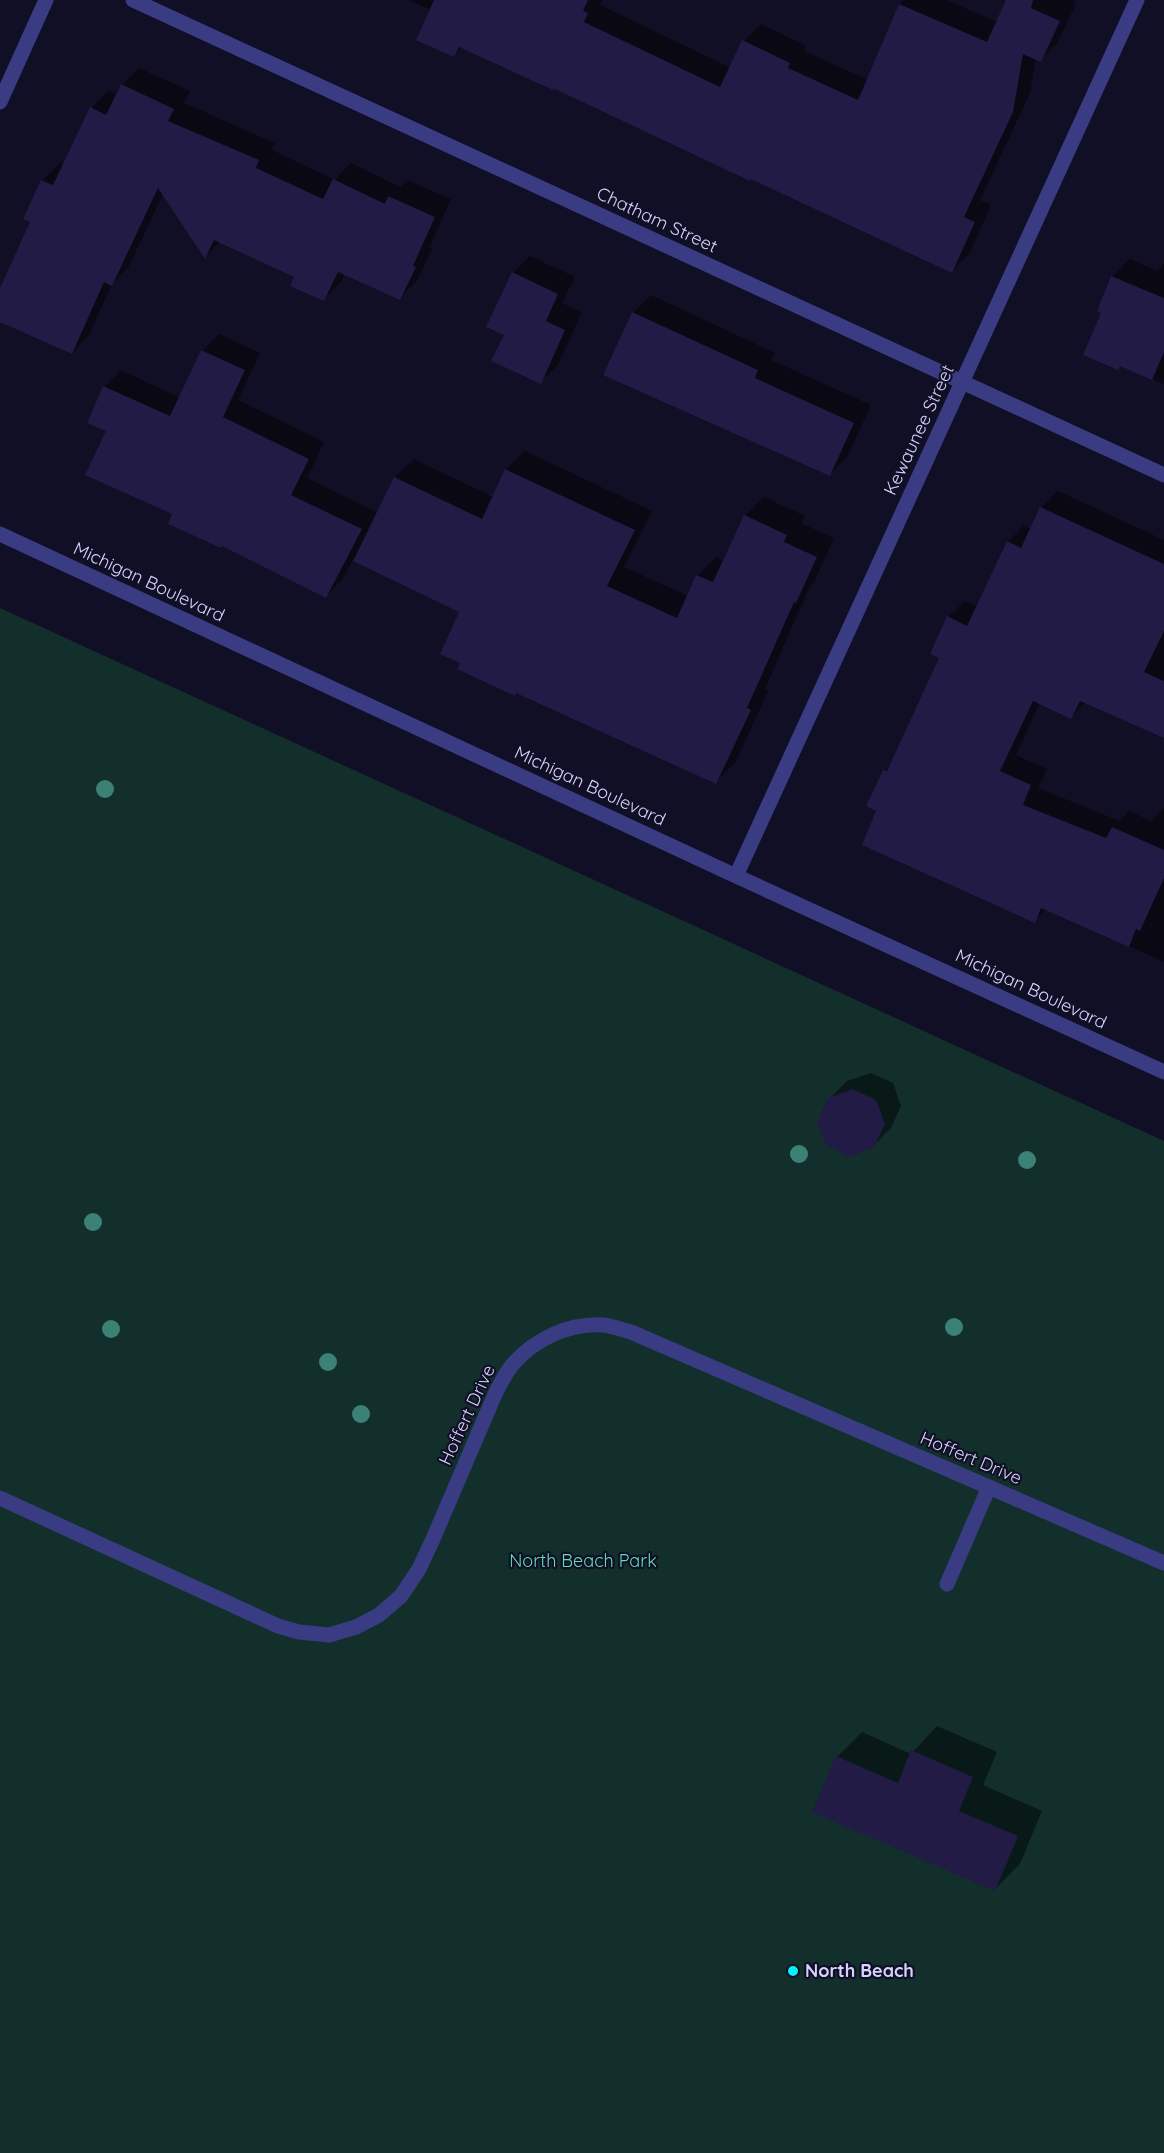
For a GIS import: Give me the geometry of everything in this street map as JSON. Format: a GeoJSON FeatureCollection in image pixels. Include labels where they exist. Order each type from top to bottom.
{"type":"FeatureCollection","features":[{"type":"Feature","properties":{"kind":"street"},"geometry":{"type":"LineString","coordinates":[[0,102],[46,0]]}},
{"type":"Feature","properties":{"kind":"street","name":"Chatham Street"},"geometry":{"type":"LineString","coordinates":[[133,0],[1164,475]]}},
{"type":"Feature","properties":{"kind":"street","name":"Kewaunee Street"},"geometry":{"type":"LineString","coordinates":[[736,876],[1137,0]]}},
{"type":"Feature","properties":{"kind":"street","name":"Michigan Boulevard"},"geometry":{"type":"LineString","coordinates":[[0,534],[1164,1072]]}},
{"type":"Feature","properties":{"kind":"street","name":"Hoffert Drive"},"geometry":{"type":"LineString","coordinates":[[0,1498],[278,1626],[299,1632],[329,1635],[356,1627],[379,1615],[401,1596],[419,1569],[496,1392],[512,1365],[532,1347],[557,1331],[579,1326],[603,1325],[631,1332],[1164,1563]]}},
{"type":"Feature","properties":{"kind":"street"},"geometry":{"type":"LineString","coordinates":[[947,1584],[989,1487]]}},
{"type":"Feature","properties":{"kind":"green space","name":"North Beach Park"},"geometry":{"type":"Polygon","coordinates":[[[0,608],[1164,1141],[1164,2153],[0,2153],[0,608]]]}},
{"type":"Feature","properties":{"kind":"building"},"geometry":{"type":"Polygon","coordinates":[[[434,0],[588,0],[583,11],[588,13],[584,22],[720,87],[742,40],[790,63],[788,68],[858,100],[899,4],[987,42],[1006,0],[1033,0],[1031,8],[1060,21],[1041,62],[1023,54],[1013,112],[964,217],[975,222],[952,273],[553,88],[553,90],[459,47],[454,57],[416,40],[434,0]]]}},
{"type":"Feature","properties":{"kind":"building"},"geometry":{"type":"Polygon","coordinates":[[[121,84],[174,109],[168,121],[259,160],[256,168],[323,199],[333,179],[385,204],[388,196],[435,217],[413,266],[416,267],[400,300],[338,272],[324,301],[290,286],[294,277],[214,240],[205,259],[158,188],[112,286],[104,282],[72,354],[0,322],[0,288],[30,222],[23,219],[41,180],[53,185],[90,107],[106,115],[121,84]]]}},
{"type":"Feature","properties":{"kind":"building"},"geometry":{"type":"Polygon","coordinates":[[[512,272],[558,294],[546,321],[565,330],[541,384],[491,361],[504,335],[486,327],[512,272]]]}},
{"type":"Feature","properties":{"kind":"building"},"geometry":{"type":"Polygon","coordinates":[[[1111,276],[1164,298],[1164,352],[1152,380],[1120,366],[1118,370],[1083,355],[1101,313],[1097,311],[1111,276]]]}},
{"type":"Feature","properties":{"kind":"building"},"geometry":{"type":"Polygon","coordinates":[[[632,312],[758,370],[755,378],[854,423],[830,476],[603,375],[632,312]]]}},
{"type":"Feature","properties":{"kind":"building"},"geometry":{"type":"Polygon","coordinates":[[[201,350],[245,370],[223,417],[309,459],[291,495],[362,529],[326,598],[222,546],[221,548],[168,524],[172,514],[85,475],[106,431],[87,423],[103,386],[170,416],[201,350]]]}},
{"type":"Feature","properties":{"kind":"building"},"geometry":{"type":"Polygon","coordinates":[[[505,469],[635,530],[607,586],[677,618],[696,575],[713,582],[744,515],[787,535],[784,542],[817,557],[796,603],[794,602],[747,708],[751,710],[716,784],[516,693],[515,696],[457,669],[460,663],[440,654],[459,612],[353,561],[394,477],[482,519],[505,469]]]}},
{"type":"Feature","properties":{"kind":"building"},"geometry":{"type":"Polygon","coordinates":[[[1040,507],[1164,564],[1164,631],[1144,672],[1164,681],[1164,738],[1080,701],[1071,719],[1033,701],[1000,771],[1031,785],[1023,805],[1106,838],[1112,827],[1164,850],[1164,878],[1140,931],[1136,929],[1129,947],[1041,908],[1035,923],[862,845],[876,811],[866,806],[883,770],[887,771],[939,658],[930,654],[947,616],[967,626],[1007,541],[1021,548],[1040,507]]]}},
{"type":"Feature","properties":{"kind":"building"},"geometry":{"type":"Polygon","coordinates":[[[853,1089],[876,1100],[885,1124],[874,1147],[850,1157],[826,1145],[817,1122],[828,1098],[853,1089]]]}},
{"type":"Feature","properties":{"kind":"building"},"geometry":{"type":"Polygon","coordinates":[[[911,1750],[973,1777],[959,1811],[1018,1836],[995,1891],[812,1812],[836,1756],[898,1783],[911,1750]]]}},
{"type":"Feature","properties":{"kind":"place","name":"North Beach"},"geometry":{"type":"Point","coordinates":[793,1971]}}]}
